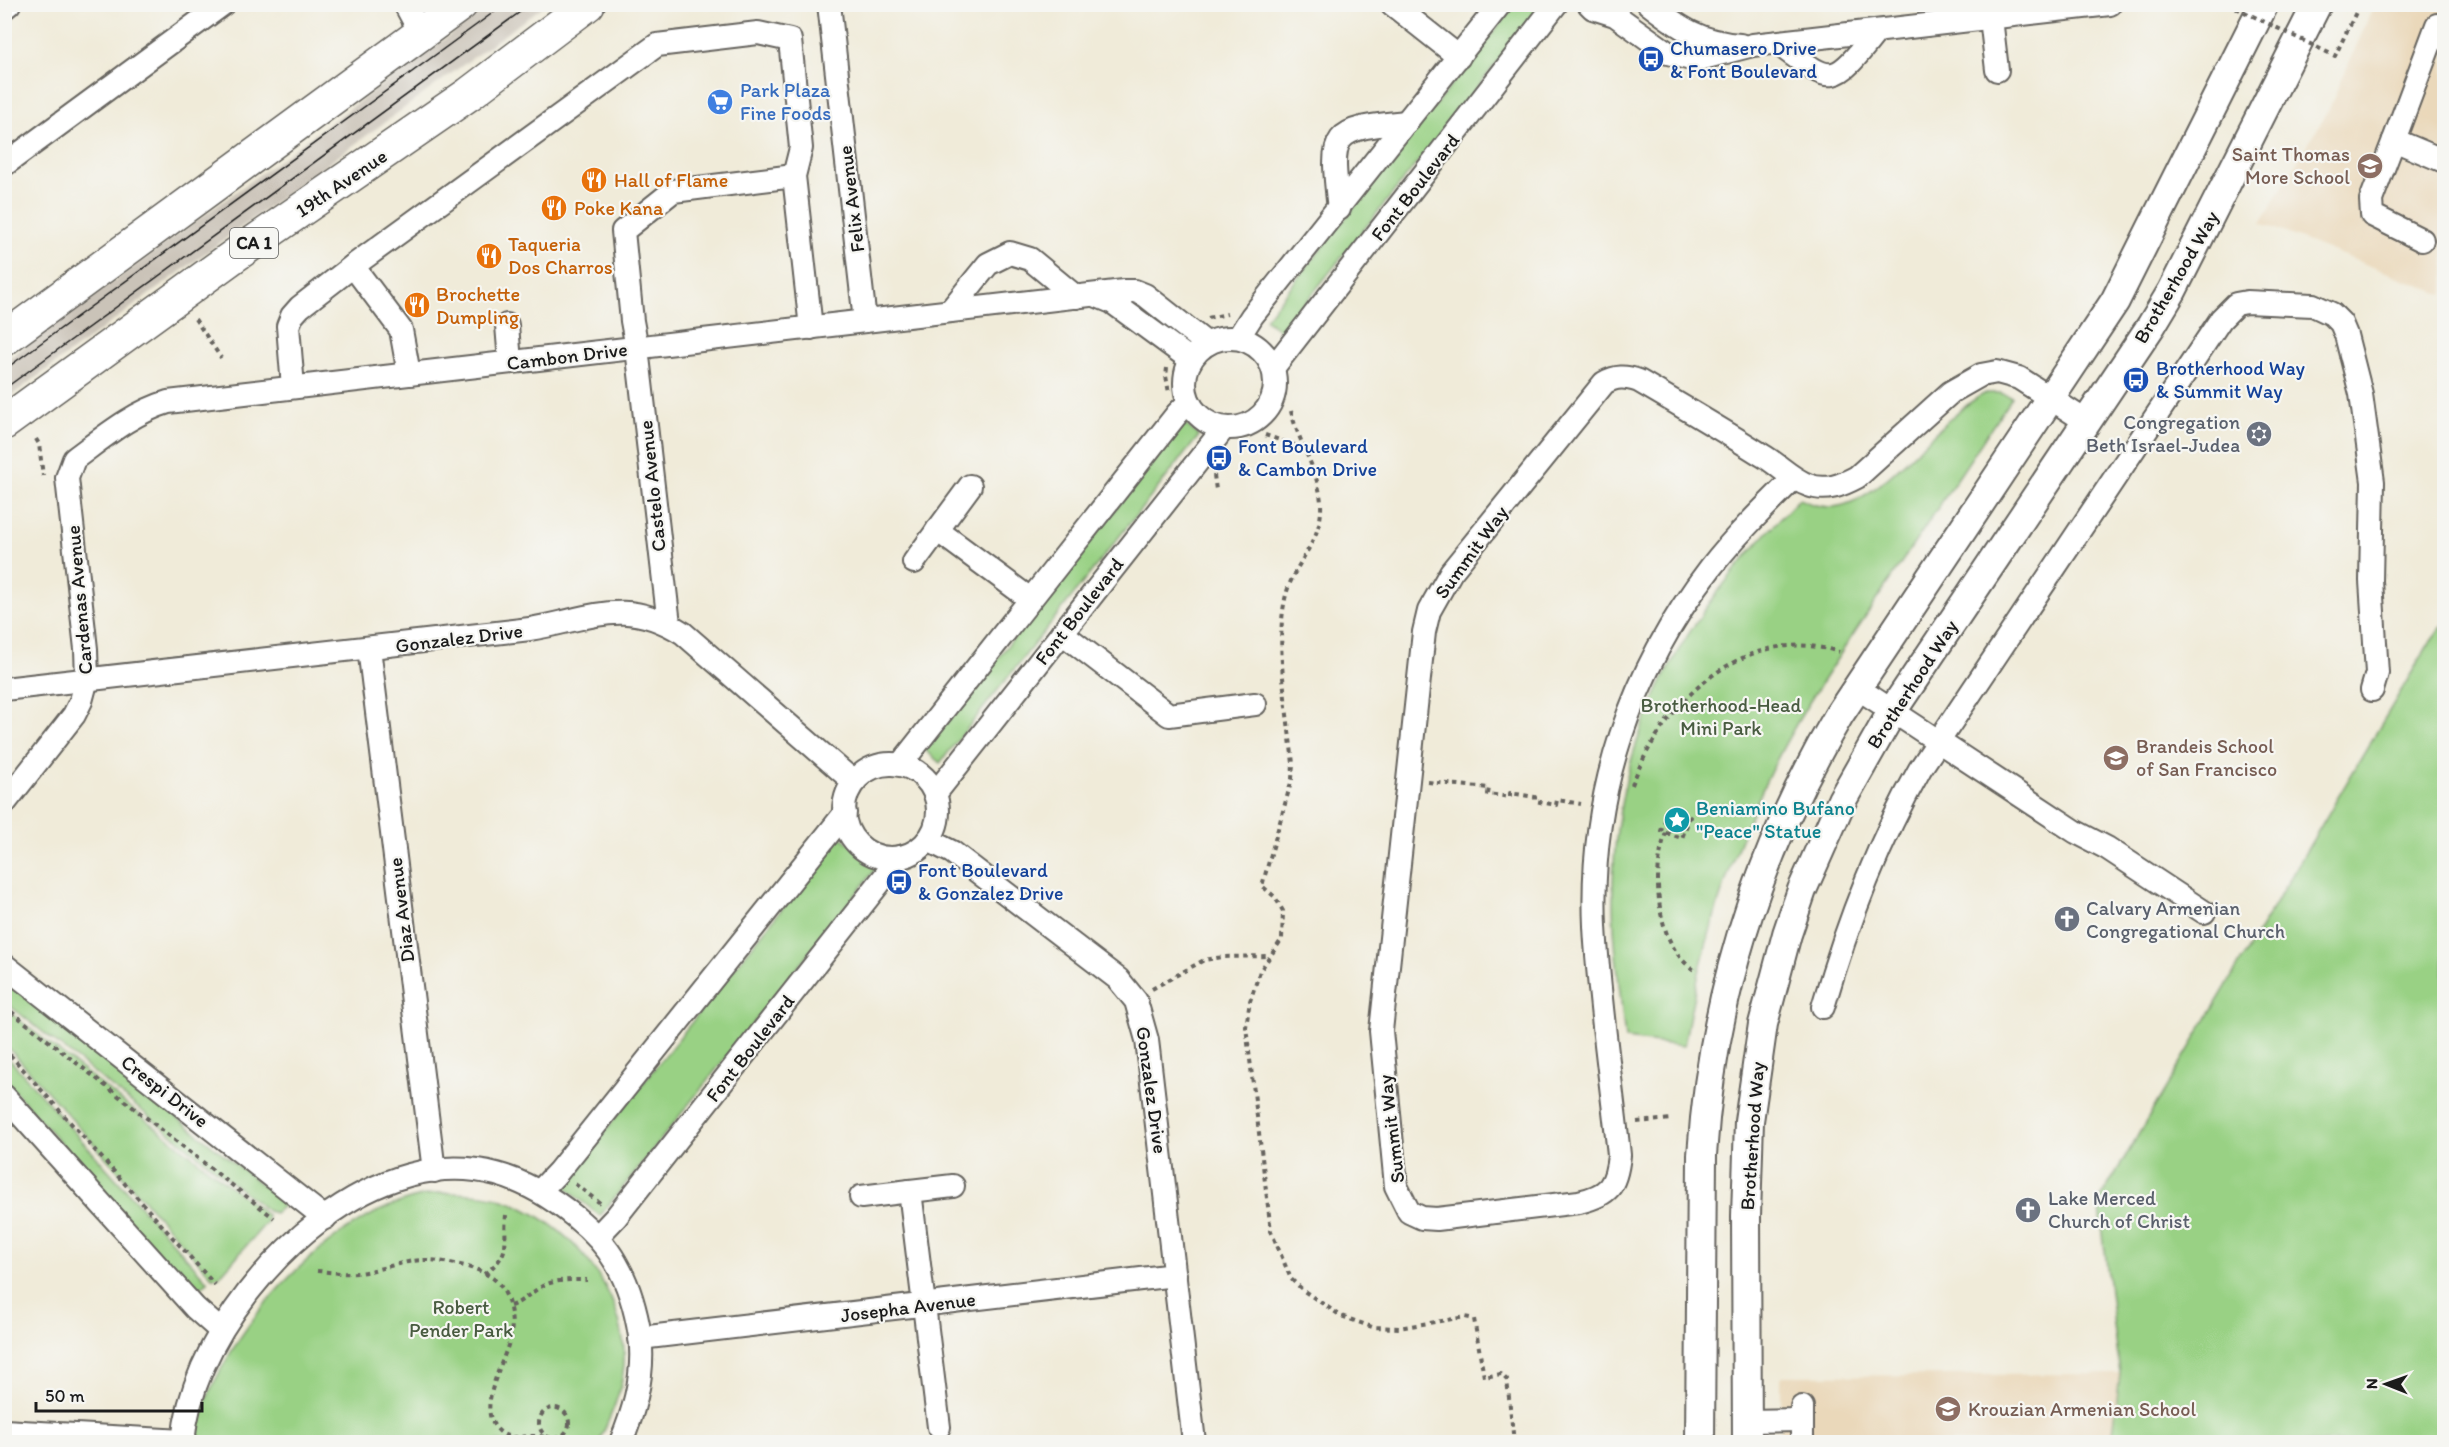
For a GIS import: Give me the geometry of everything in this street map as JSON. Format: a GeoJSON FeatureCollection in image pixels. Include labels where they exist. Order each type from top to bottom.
{"type":"FeatureCollection","features":[{"type":"Feature","properties":{"kind":"highway"},"geometry":{"type":"LineString","coordinates":[[4,339],[461,4]]}},
{"type":"Feature","properties":{"kind":"highway","name":"19th Avenue"},"geometry":{"type":"LineString","coordinates":[[4,423],[224,263],[469,94],[588,4]]}},
{"type":"Feature","properties":{"kind":"main road","name":"Brotherhood Way"},"geometry":{"type":"LineString","coordinates":[[1700,1443],[1702,1155],[1706,1108],[1718,1024],[1736,952],[1767,860],[1803,778],[1856,687],[2051,398],[2126,280],[2264,4]]}},
{"type":"Feature","properties":{"kind":"main road","name":"Brotherhood Way"},"geometry":{"type":"LineString","coordinates":[[1747,1432],[1746,1170],[1750,1112],[1763,1024],[1787,934],[1824,837],[1866,755],[1893,710],[2151,326],[2187,264],[2317,4]]}},
{"type":"Feature","properties":{"kind":"street"},"geometry":{"type":"LineString","coordinates":[[4,8],[9,4]]}},
{"type":"Feature","properties":{"kind":"street"},"geometry":{"type":"LineString","coordinates":[[4,165],[223,4]]}},
{"type":"Feature","properties":{"kind":"street"},"geometry":{"type":"LineString","coordinates":[[405,4],[421,34]]}},
{"type":"Feature","properties":{"kind":"street","name":"Felix Avenue"},"geometry":{"type":"LineString","coordinates":[[829,4],[865,321]]}},
{"type":"Feature","properties":{"kind":"street"},"geometry":{"type":"LineString","coordinates":[[1392,4],[1459,57]]}},
{"type":"Feature","properties":{"kind":"street"},"geometry":{"type":"LineString","coordinates":[[1238,338],[1252,316],[1500,4]]}},
{"type":"Feature","properties":{"kind":"street","name":"Font Boulevard"},"geometry":{"type":"LineString","coordinates":[[1273,368],[1556,4]]}},
{"type":"Feature","properties":{"kind":"street"},"geometry":{"type":"LineString","coordinates":[[1589,4],[1593,8],[1615,15],[1659,48],[1676,57],[1686,59],[1705,58],[1753,45],[1876,32],[1951,14],[1991,18],[2063,7],[2110,4]]}},
{"type":"Feature","properties":{"kind":"street"},"geometry":{"type":"LineString","coordinates":[[1649,4],[1674,24],[1701,38],[1753,45]]}},
{"type":"Feature","properties":{"kind":"street"},"geometry":{"type":"LineString","coordinates":[[1991,18],[1997,70]]}},
{"type":"Feature","properties":{"kind":"street"},"geometry":{"type":"LineString","coordinates":[[2422,240],[2372,215],[2371,200],[2437,25]]}},
{"type":"Feature","properties":{"kind":"street"},"geometry":{"type":"LineString","coordinates":[[1777,43],[1812,69],[1821,74],[1832,75],[1842,72],[1850,65],[1876,32]]}},
{"type":"Feature","properties":{"kind":"street"},"geometry":{"type":"LineString","coordinates":[[293,387],[287,338],[292,316],[300,307],[353,266],[657,45],[758,33],[790,40],[801,148],[794,176],[811,328]]}},
{"type":"Feature","properties":{"kind":"street"},"geometry":{"type":"LineString","coordinates":[[1339,209],[1334,157],[1336,147],[1347,132],[1358,127],[1407,122]]}},
{"type":"Feature","properties":{"kind":"street"},"geometry":{"type":"LineString","coordinates":[[2394,140],[2445,161]]}},
{"type":"Feature","properties":{"kind":"street","name":"Castelo Avenue"},"geometry":{"type":"LineString","coordinates":[[669,624],[623,231],[673,191],[794,176]]}},
{"type":"Feature","properties":{"kind":"street"},"geometry":{"type":"LineString","coordinates":[[950,311],[988,264],[1010,254],[1030,259],[1086,296],[1119,306],[1191,360]]}},
{"type":"Feature","properties":{"kind":"street"},"geometry":{"type":"LineString","coordinates":[[353,266],[401,330],[409,374]]}},
{"type":"Feature","properties":{"kind":"street","name":"Cambon Drive"},"geometry":{"type":"LineString","coordinates":[[67,478],[74,459],[126,420],[153,406],[168,402],[293,387],[1136,291],[1145,295],[1207,344]]}},
{"type":"Feature","properties":{"kind":"street"},"geometry":{"type":"LineString","coordinates":[[1823,1007],[1844,936],[1872,862],[1902,801],[1937,741],[2227,310],[2236,304],[2247,302],[2313,305],[2332,314],[2344,329],[2361,394],[2371,454],[2374,511],[2371,581],[2377,673],[2372,690]]}},
{"type":"Feature","properties":{"kind":"street"},"geometry":{"type":"LineString","coordinates":[[507,325],[510,362]]}},
{"type":"Feature","properties":{"kind":"street"},"geometry":{"type":"LineString","coordinates":[[900,765],[1177,414],[1179,400],[1191,360],[1197,351],[1207,344],[1227,338],[1238,338],[1263,351],[1273,368],[1275,391],[1265,412],[1247,426],[1224,428],[1203,420],[1179,400]]}},
{"type":"Feature","properties":{"kind":"street","name":"Summit Way"},"geometry":{"type":"LineString","coordinates":[[1794,478],[1712,566],[1664,635],[1643,675],[1627,715],[1604,798],[1595,884],[1595,926],[1619,1155],[1618,1173],[1610,1188],[1597,1198],[1579,1202],[1437,1219],[1422,1218],[1409,1212],[1396,1186],[1381,1031],[1424,632],[1429,611],[1438,590],[1451,572],[1604,383],[1614,377],[1628,376],[1639,381],[1765,456],[1794,478],[1810,486],[1827,488],[1841,485],[1857,477],[1951,392],[1981,375],[1997,372],[2014,376],[2087,422]]}},
{"type":"Feature","properties":{"kind":"street","name":"Font Boulevard"},"geometry":{"type":"LineString","coordinates":[[935,794],[1224,428]]}},
{"type":"Feature","properties":{"kind":"street","name":"Cardenas Avenue"},"geometry":{"type":"LineString","coordinates":[[4,804],[74,715],[87,679],[86,649],[67,478]]}},
{"type":"Feature","properties":{"kind":"street"},"geometry":{"type":"LineString","coordinates":[[914,562],[970,486]]}},
{"type":"Feature","properties":{"kind":"street"},"geometry":{"type":"LineString","coordinates":[[937,530],[1030,599]]}},
{"type":"Feature","properties":{"kind":"street","name":"Gonzalez Drive"},"geometry":{"type":"LineString","coordinates":[[4,689],[530,629],[601,614],[639,613],[669,624],[700,648],[854,782]]}},
{"type":"Feature","properties":{"kind":"street"},"geometry":{"type":"LineString","coordinates":[[1062,633],[1169,715],[1255,704]]}},
{"type":"Feature","properties":{"kind":"street","name":"Diaz Avenue"},"geometry":{"type":"LineString","coordinates":[[369,648],[434,1171]]}},
{"type":"Feature","properties":{"kind":"street"},"geometry":{"type":"LineString","coordinates":[[1856,687],[2076,832],[2107,848],[2204,912]]}},
{"type":"Feature","properties":{"kind":"street"},"geometry":{"type":"LineString","coordinates":[[879,765],[900,765],[909,767],[925,778],[935,794],[938,818],[928,840],[910,854],[900,857],[880,856],[862,847],[850,832],[845,813],[847,797],[854,782],[861,775],[879,765]]}},
{"type":"Feature","properties":{"kind":"street"},"geometry":{"type":"LineString","coordinates":[[540,1191],[563,1166],[845,813]]}},
{"type":"Feature","properties":{"kind":"street","name":"Gonzalez Drive"},"geometry":{"type":"LineString","coordinates":[[928,840],[952,852],[1118,979],[1136,1001],[1147,1040],[1194,1443]]}},
{"type":"Feature","properties":{"kind":"street","name":"Font Boulevard"},"geometry":{"type":"LineString","coordinates":[[597,1237],[616,1217],[900,857]]}},
{"type":"Feature","properties":{"kind":"street","name":"Crespi Drive"},"geometry":{"type":"LineString","coordinates":[[4,965],[325,1218]]}},
{"type":"Feature","properties":{"kind":"street"},"geometry":{"type":"LineString","coordinates":[[4,1096],[195,1308],[221,1331]]}},
{"type":"Feature","properties":{"kind":"street"},"geometry":{"type":"LineString","coordinates":[[4,1431],[183,1442],[186,1412],[193,1388],[221,1331],[257,1281],[284,1252],[325,1218],[366,1192],[389,1182],[434,1171],[479,1170],[500,1174],[540,1191],[597,1237],[615,1262],[629,1292],[640,1338],[641,1370],[637,1396],[621,1443]]}},
{"type":"Feature","properties":{"kind":"street"},"geometry":{"type":"LineString","coordinates":[[861,1197],[952,1186]]}},
{"type":"Feature","properties":{"kind":"street"},"geometry":{"type":"LineString","coordinates":[[910,1191],[939,1427]]}},
{"type":"Feature","properties":{"kind":"street","name":"Josepha Avenue"},"geometry":{"type":"LineString","coordinates":[[640,1338],[1175,1275]]}},
{"type":"Feature","properties":{"kind":"street"},"geometry":{"type":"LineString","coordinates":[[1747,1432],[1802,1423]]}},
{"type":"Feature","properties":{"kind":"path"},"geometry":{"type":"LineString","coordinates":[[2228,4],[2334,56],[2360,4]]}},
{"type":"Feature","properties":{"kind":"path"},"geometry":{"type":"LineString","coordinates":[[1204,320],[1213,316],[1230,314]]}},
{"type":"Feature","properties":{"kind":"path"},"geometry":{"type":"LineString","coordinates":[[195,319],[221,358]]}},
{"type":"Feature","properties":{"kind":"path"},"geometry":{"type":"LineString","coordinates":[[1168,364],[1166,376],[1179,400]]}},
{"type":"Feature","properties":{"kind":"path"},"geometry":{"type":"LineString","coordinates":[[1291,411],[1303,448],[1317,480],[1321,503],[1319,531],[1311,548],[1293,573],[1280,625],[1293,764],[1292,779],[1262,886],[1275,897],[1283,911],[1282,939],[1260,971],[1250,1001],[1246,1027],[1271,1231],[1292,1279],[1304,1291],[1341,1316],[1372,1327],[1399,1328],[1465,1317],[1474,1319],[1484,1377],[1501,1374],[1508,1380],[1514,1443]]}},
{"type":"Feature","properties":{"kind":"path"},"geometry":{"type":"LineString","coordinates":[[1265,435],[1303,448]]}},
{"type":"Feature","properties":{"kind":"path"},"geometry":{"type":"LineString","coordinates":[[36,439],[39,444],[43,476]]}},
{"type":"Feature","properties":{"kind":"path"},"geometry":{"type":"LineString","coordinates":[[1408,780],[1488,788],[1488,794],[1509,796],[1510,793],[1518,794],[1535,797],[1535,801],[1557,805],[1557,800],[1604,798],[1629,793],[1638,768],[1672,714],[1694,690],[1718,670],[1740,657],[1784,647],[1808,645],[1839,652]]}},
{"type":"Feature","properties":{"kind":"path"},"geometry":{"type":"LineString","coordinates":[[1669,809],[1690,817],[1682,838],[1666,833],[1661,831],[1669,809]]}},
{"type":"Feature","properties":{"kind":"path"},"geometry":{"type":"LineString","coordinates":[[1666,833],[1658,863],[1657,882],[1660,909],[1672,945],[1678,955],[1696,971]]}},
{"type":"Feature","properties":{"kind":"path"},"geometry":{"type":"LineString","coordinates":[[1143,995],[1204,960],[1223,957],[1270,956]]}},
{"type":"Feature","properties":{"kind":"path"},"geometry":{"type":"LineString","coordinates":[[4,1006],[274,1218]]}},
{"type":"Feature","properties":{"kind":"path"},"geometry":{"type":"LineString","coordinates":[[4,1048],[215,1285]]}},
{"type":"Feature","properties":{"kind":"path"},"geometry":{"type":"LineString","coordinates":[[1616,1124],[1672,1119]]}},
{"type":"Feature","properties":{"kind":"path"},"geometry":{"type":"LineString","coordinates":[[570,1180],[605,1207]]}},
{"type":"Feature","properties":{"kind":"path"},"geometry":{"type":"LineString","coordinates":[[484,1274],[495,1266],[503,1253],[507,1238],[506,1215]]}},
{"type":"Feature","properties":{"kind":"path"},"geometry":{"type":"LineString","coordinates":[[317,1271],[356,1273],[435,1260],[468,1267],[492,1277],[504,1291],[512,1312],[511,1333],[506,1354],[491,1390],[490,1413],[494,1426],[503,1435],[506,1443]]}},
{"type":"Feature","properties":{"kind":"path"},"geometry":{"type":"LineString","coordinates":[[510,1306],[520,1303],[550,1282],[587,1280]]}},
{"type":"Feature","properties":{"kind":"path"},"geometry":{"type":"LineString","coordinates":[[503,1435],[517,1438],[538,1435],[548,1437],[552,1439],[562,1437],[569,1429],[569,1419],[564,1411],[549,1409],[541,1415],[539,1420],[541,1430],[548,1437],[556,1443]]}},
{"type":"Feature","properties":{"kind":"shaded area"},"geometry":{"type":"Polygon","coordinates":[[[491,5],[545,5],[5,400],[5,361],[491,5]]]}},
{"type":"Feature","properties":{"kind":"shaded area","name":"Saint Thomas More School"},"geometry":{"type":"Polygon","coordinates":[[[2374,5],[2444,5],[2444,295],[2261,223],[2329,109],[2374,5]]]}},
{"type":"Feature","properties":{"kind":"shaded area","name":"Krouzian Armenian School"},"geometry":{"type":"Polygon","coordinates":[[[2120,1374],[2112,1442],[1781,1442],[1781,1376],[2120,1374]]]}},
{"type":"Feature","properties":{"kind":"green space"},"geometry":{"type":"Polygon","coordinates":[[[1515,5],[1543,5],[1282,332],[1265,319],[1515,5]]]}},
{"type":"Feature","properties":{"kind":"green space","name":"Brotherhood-Head Mini Park"},"geometry":{"type":"Polygon","coordinates":[[[1986,393],[2000,393],[2012,397],[1826,676],[1771,770],[1735,856],[1714,918],[1697,981],[1684,1046],[1625,1039],[1613,904],[1617,827],[1628,772],[1644,721],[1666,673],[1693,627],[1724,584],[1799,499],[1818,506],[1830,507],[1849,503],[1869,492],[1889,477],[1948,421],[1986,393]]]}},
{"type":"Feature","properties":{"kind":"green space"},"geometry":{"type":"Polygon","coordinates":[[[1184,423],[1199,436],[940,763],[925,750],[1184,423]]]}},
{"type":"Feature","properties":{"kind":"green space"},"geometry":{"type":"Polygon","coordinates":[[[2444,624],[2444,1442],[2112,1442],[2120,1374],[2099,1201],[2427,647],[2444,624]]]}},
{"type":"Feature","properties":{"kind":"green space"},"geometry":{"type":"Polygon","coordinates":[[[840,836],[878,866],[600,1216],[562,1185],[840,836]]]}},
{"type":"Feature","properties":{"kind":"green space"},"geometry":{"type":"Polygon","coordinates":[[[4,980],[281,1200],[284,1205],[275,1213],[268,1211],[5,1002],[4,980]]]}},
{"type":"Feature","properties":{"kind":"green space"},"geometry":{"type":"Polygon","coordinates":[[[4,1008],[267,1215],[266,1223],[219,1277],[212,1277],[5,1044],[4,1008]]]}},
{"type":"Feature","properties":{"kind":"green space"},"geometry":{"type":"Polygon","coordinates":[[[4,1053],[208,1282],[193,1293],[5,1080],[4,1053]]]}},
{"type":"Feature","properties":{"kind":"green space","name":"Robert Pender Park"},"geometry":{"type":"Polygon","coordinates":[[[438,1193],[490,1196],[523,1208],[547,1222],[569,1240],[604,1284],[616,1310],[623,1337],[624,1365],[618,1395],[599,1442],[197,1442],[203,1409],[222,1367],[266,1303],[290,1276],[316,1252],[375,1213],[406,1200],[438,1193]]]}},
{"type":"Feature","properties":{"kind":"tram line"},"geometry":{"type":"LineString","coordinates":[[4,370],[505,4]]}},
{"type":"Feature","properties":{"kind":"tram line"},"geometry":{"type":"LineString","coordinates":[[4,389],[531,4]]}},
{"type":"Feature","properties":{"kind":"place","name":"Chumasero Drive & Font Boulevard"},"geometry":{"type":"Point","coordinates":[1651,59]}},
{"type":"Feature","properties":{"kind":"place","name":"Park Plaza Fine Foods"},"geometry":{"type":"Point","coordinates":[720,102]}},
{"type":"Feature","properties":{"kind":"place","name":"Saint Thomas More School"},"geometry":{"type":"Point","coordinates":[2370,166]}},
{"type":"Feature","properties":{"kind":"place","name":"Hall of Flame"},"geometry":{"type":"Point","coordinates":[594,180]}},
{"type":"Feature","properties":{"kind":"place","name":"Poke Kana"},"geometry":{"type":"Point","coordinates":[554,208]}},
{"type":"Feature","properties":{"kind":"place","name":"Taqueria Dos Charros"},"geometry":{"type":"Point","coordinates":[489,256]}},
{"type":"Feature","properties":{"kind":"place","name":"Brochette Dumpling"},"geometry":{"type":"Point","coordinates":[417,305]}},
{"type":"Feature","properties":{"kind":"place","name":"Brotherhood Way & Summit Way"},"geometry":{"type":"Point","coordinates":[2136,380]}},
{"type":"Feature","properties":{"kind":"place","name":"Congregation Beth Israel-Judea"},"geometry":{"type":"Point","coordinates":[2259,434]}},
{"type":"Feature","properties":{"kind":"place","name":"Font Boulevard & Cambon Drive"},"geometry":{"type":"Point","coordinates":[1219,458]}},
{"type":"Feature","properties":{"kind":"place","name":"Brandeis School of San Francisco"},"geometry":{"type":"Point","coordinates":[2116,758]}},
{"type":"Feature","properties":{"kind":"place","name":"Beniamino Bufano \"Peace\" Statue"},"geometry":{"type":"Point","coordinates":[1677,820]}},
{"type":"Feature","properties":{"kind":"place","name":"Font Boulevard & Gonzalez Drive"},"geometry":{"type":"Point","coordinates":[899,882]}},
{"type":"Feature","properties":{"kind":"place","name":"Calvary Armenian Congregational Church"},"geometry":{"type":"Point","coordinates":[2067,919]}},
{"type":"Feature","properties":{"kind":"place","name":"Lake Merced Church of Christ"},"geometry":{"type":"Point","coordinates":[2028,1210]}},
{"type":"Feature","properties":{"kind":"place","name":"Krouzian Armenian School"},"geometry":{"type":"Point","coordinates":[1948,1409]}}]}
